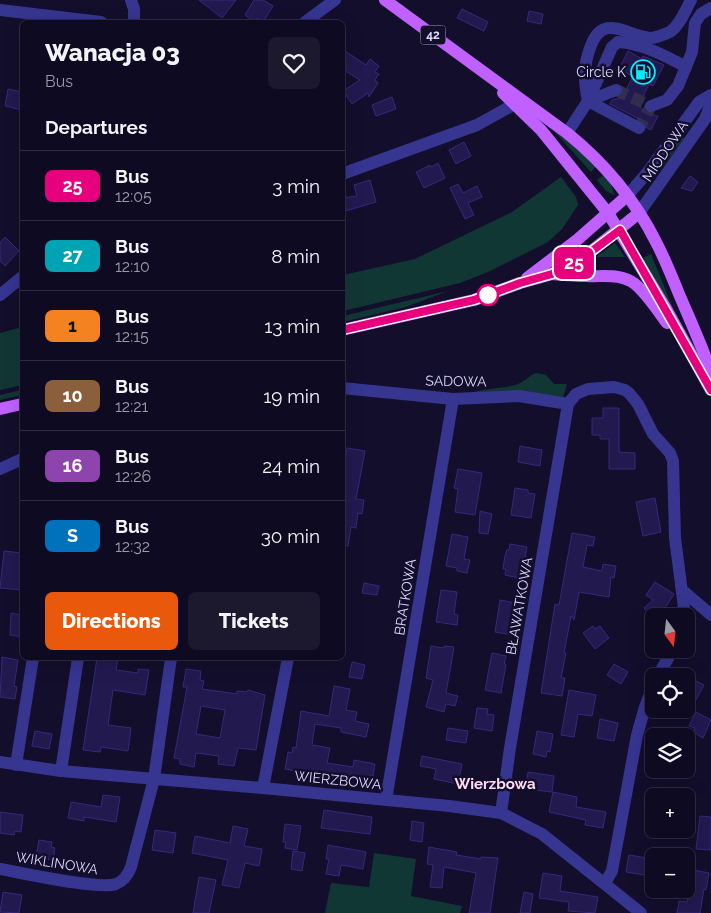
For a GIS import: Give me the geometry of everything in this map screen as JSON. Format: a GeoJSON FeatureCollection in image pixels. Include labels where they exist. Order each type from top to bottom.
{"type":"FeatureCollection","features":[{"type":"Feature","properties":{"kind":"main road","name":"42"},"geometry":{"type":"LineString","coordinates":[[385,0],[586,148],[627,196],[656,241],[711,372]]}},
{"type":"Feature","properties":{"kind":"main road","name":"42"},"geometry":{"type":"LineString","coordinates":[[480,69],[541,130],[608,213],[665,307],[682,341],[711,390]]}},
{"type":"Feature","properties":{"kind":"main road"},"geometry":{"type":"LineString","coordinates":[[520,283],[577,240],[627,196]]}},
{"type":"Feature","properties":{"kind":"main road"},"geometry":{"type":"LineString","coordinates":[[345,329],[474,300],[520,283],[552,274],[588,254],[639,213]]}},
{"type":"Feature","properties":{"kind":"main road"},"geometry":{"type":"LineString","coordinates":[[552,274],[623,278],[634,284],[682,341]]}},
{"type":"Feature","properties":{"kind":"main road"},"geometry":{"type":"LineString","coordinates":[[0,409],[20,404]]}},
{"type":"Feature","properties":{"kind":"street"},"geometry":{"type":"LineString","coordinates":[[131,0],[134,9],[134,20]]}},
{"type":"Feature","properties":{"kind":"street"},"geometry":{"type":"LineString","coordinates":[[308,20],[335,0]]}},
{"type":"Feature","properties":{"kind":"street"},"geometry":{"type":"LineString","coordinates":[[588,101],[584,80],[587,54],[594,37],[600,30],[620,28],[652,38],[668,33],[676,26],[691,0]]}},
{"type":"Feature","properties":{"kind":"street"},"geometry":{"type":"LineString","coordinates":[[652,106],[667,100],[678,86],[692,52],[695,23],[701,14],[711,8]]}},
{"type":"Feature","properties":{"kind":"street"},"geometry":{"type":"LineString","coordinates":[[0,10],[84,20]]}},
{"type":"Feature","properties":{"kind":"street"},"geometry":{"type":"LineString","coordinates":[[567,133],[588,101],[612,47],[618,42],[628,43],[670,58],[686,67]]}},
{"type":"Feature","properties":{"kind":"street"},"geometry":{"type":"LineString","coordinates":[[588,101],[616,90]]}},
{"type":"Feature","properties":{"kind":"street","name":"MIODOWA"},"geometry":{"type":"LineString","coordinates":[[627,196],[647,173],[699,102],[711,95]]}},
{"type":"Feature","properties":{"kind":"street"},"geometry":{"type":"LineString","coordinates":[[588,101],[639,128]]}},
{"type":"Feature","properties":{"kind":"street","name":"MIODOWA"},"geometry":{"type":"LineString","coordinates":[[639,213],[705,119],[711,103]]}},
{"type":"Feature","properties":{"kind":"street"},"geometry":{"type":"LineString","coordinates":[[345,173],[477,126],[513,104]]}},
{"type":"Feature","properties":{"kind":"street"},"geometry":{"type":"LineString","coordinates":[[0,295],[20,279]]}},
{"type":"Feature","properties":{"kind":"street"},"geometry":{"type":"LineString","coordinates":[[568,404],[576,394],[588,388],[614,387],[625,390],[634,398],[653,434],[670,453],[673,461],[675,538],[683,608]]}},
{"type":"Feature","properties":{"kind":"street","name":"SADOWA"},"geometry":{"type":"LineString","coordinates":[[345,388],[453,399],[519,396],[568,404]]}},
{"type":"Feature","properties":{"kind":"street","name":"BRATKOWA"},"geometry":{"type":"LineString","coordinates":[[386,800],[453,399]]}},
{"type":"Feature","properties":{"kind":"street","name":"BŁAWATKOWA"},"geometry":{"type":"LineString","coordinates":[[501,813],[510,748],[568,404]]}},
{"type":"Feature","properties":{"kind":"street"},"geometry":{"type":"LineString","coordinates":[[0,469],[20,460]]}},
{"type":"Feature","properties":{"kind":"street"},"geometry":{"type":"LineString","coordinates":[[682,590],[711,615]]}},
{"type":"Feature","properties":{"kind":"street"},"geometry":{"type":"LineString","coordinates":[[16,765],[33,660]]}},
{"type":"Feature","properties":{"kind":"street"},"geometry":{"type":"LineString","coordinates":[[61,771],[78,660]]}},
{"type":"Feature","properties":{"kind":"street","name":"WIKLINOWA"},"geometry":{"type":"LineString","coordinates":[[0,869],[100,886],[110,885],[123,880],[131,867],[154,779],[171,660]]}},
{"type":"Feature","properties":{"kind":"street"},"geometry":{"type":"LineString","coordinates":[[263,788],[288,660]]}},
{"type":"Feature","properties":{"kind":"street"},"geometry":{"type":"LineString","coordinates":[[605,883],[612,871],[639,728],[645,710]]}},
{"type":"Feature","properties":{"kind":"street","name":"WIERZBOWA"},"geometry":{"type":"LineString","coordinates":[[0,762],[61,771],[263,788],[501,813],[542,834],[641,913]]}},
{"type":"Feature","properties":{"kind":"green space"},"geometry":{"type":"Polygon","coordinates":[[[554,131],[596,166],[591,172],[554,131]]]}},
{"type":"Feature","properties":{"kind":"green space"},"geometry":{"type":"Polygon","coordinates":[[[681,137],[684,138],[661,170],[658,168],[681,137]]]}},
{"type":"Feature","properties":{"kind":"green space"},"geometry":{"type":"Polygon","coordinates":[[[603,175],[612,186],[614,195],[606,191],[597,180],[603,175]]]}},
{"type":"Feature","properties":{"kind":"green space"},"geometry":{"type":"Polygon","coordinates":[[[561,177],[576,197],[578,205],[562,229],[548,242],[488,272],[460,283],[345,311],[345,275],[415,259],[512,212],[561,177]]]}},
{"type":"Feature","properties":{"kind":"green space"},"geometry":{"type":"Polygon","coordinates":[[[615,243],[625,257],[596,257],[615,243]]]}},
{"type":"Feature","properties":{"kind":"green space"},"geometry":{"type":"Polygon","coordinates":[[[651,254],[674,311],[644,262],[643,258],[651,254]]]}},
{"type":"Feature","properties":{"kind":"green space"},"geometry":{"type":"Polygon","coordinates":[[[448,291],[406,307],[345,322],[345,316],[448,291]]]}},
{"type":"Feature","properties":{"kind":"green space"},"geometry":{"type":"Polygon","coordinates":[[[20,328],[20,385],[0,390],[0,333],[20,328]]]}},
{"type":"Feature","properties":{"kind":"green space"},"geometry":{"type":"Polygon","coordinates":[[[536,373],[546,375],[554,384],[567,384],[563,398],[468,394],[518,384],[536,373]]]}},
{"type":"Feature","properties":{"kind":"green space"},"geometry":{"type":"Polygon","coordinates":[[[20,390],[20,395],[0,400],[0,395],[20,390]]]}},
{"type":"Feature","properties":{"kind":"green space"},"geometry":{"type":"Polygon","coordinates":[[[374,853],[416,859],[411,896],[462,906],[460,913],[325,913],[331,883],[369,887],[374,853]]]}},
{"type":"Feature","properties":{"kind":"building"},"geometry":{"type":"Polygon","coordinates":[[[199,0],[236,0],[222,18],[199,0]]]}},
{"type":"Feature","properties":{"kind":"building"},"geometry":{"type":"Polygon","coordinates":[[[254,0],[263,0],[273,6],[264,20],[257,18],[252,20],[245,15],[254,0]]]}},
{"type":"Feature","properties":{"kind":"building"},"geometry":{"type":"Polygon","coordinates":[[[462,9],[488,22],[484,31],[457,18],[462,9]]]}},
{"type":"Feature","properties":{"kind":"building"},"geometry":{"type":"Polygon","coordinates":[[[529,11],[543,14],[541,24],[527,21],[529,11]]]}},
{"type":"Feature","properties":{"kind":"building"},"geometry":{"type":"Polygon","coordinates":[[[345,51],[366,65],[370,59],[379,66],[375,72],[379,74],[375,80],[378,83],[369,97],[368,93],[352,104],[345,94],[345,90],[360,80],[345,71],[345,51]]]}},
{"type":"Feature","properties":{"kind":"building"},"geometry":{"type":"Polygon","coordinates":[[[628,51],[642,59],[643,56],[664,65],[653,86],[649,84],[639,106],[646,113],[658,116],[651,130],[647,128],[643,121],[610,104],[612,100],[622,98],[633,76],[619,69],[628,51]]]}},
{"type":"Feature","properties":{"kind":"building"},"geometry":{"type":"Polygon","coordinates":[[[8,89],[20,92],[20,110],[5,106],[8,89]]]}},
{"type":"Feature","properties":{"kind":"building"},"geometry":{"type":"Polygon","coordinates":[[[392,97],[396,109],[376,116],[372,105],[392,97]]]}},
{"type":"Feature","properties":{"kind":"building"},"geometry":{"type":"Polygon","coordinates":[[[464,142],[471,156],[456,164],[449,150],[464,142]]]}},
{"type":"Feature","properties":{"kind":"building"},"geometry":{"type":"Polygon","coordinates":[[[438,163],[445,178],[424,188],[416,172],[438,163]]]}},
{"type":"Feature","properties":{"kind":"building"},"geometry":{"type":"Polygon","coordinates":[[[690,176],[698,182],[692,191],[681,188],[690,176]]]}},
{"type":"Feature","properties":{"kind":"building"},"geometry":{"type":"Polygon","coordinates":[[[370,180],[376,202],[345,211],[345,198],[357,196],[354,185],[370,180]]]}},
{"type":"Feature","properties":{"kind":"building"},"geometry":{"type":"Polygon","coordinates":[[[458,184],[463,193],[477,186],[482,197],[468,203],[474,215],[465,219],[450,188],[458,184]]]}},
{"type":"Feature","properties":{"kind":"building"},"geometry":{"type":"Polygon","coordinates":[[[5,237],[19,251],[5,266],[0,261],[0,243],[5,237]]]}},
{"type":"Feature","properties":{"kind":"building"},"geometry":{"type":"Polygon","coordinates":[[[603,408],[619,408],[619,452],[635,453],[635,469],[609,469],[609,439],[600,439],[600,435],[592,435],[592,418],[603,418],[603,408]]]}},
{"type":"Feature","properties":{"kind":"building"},"geometry":{"type":"Polygon","coordinates":[[[520,446],[542,450],[540,466],[518,462],[520,446]]]}},
{"type":"Feature","properties":{"kind":"building"},"geometry":{"type":"Polygon","coordinates":[[[347,448],[365,451],[356,499],[364,500],[362,514],[358,513],[356,528],[351,527],[348,546],[345,546],[345,458],[347,448]]]}},
{"type":"Feature","properties":{"kind":"building"},"geometry":{"type":"Polygon","coordinates":[[[458,469],[482,473],[475,515],[455,512],[458,489],[454,488],[458,469]]]}},
{"type":"Feature","properties":{"kind":"building"},"geometry":{"type":"Polygon","coordinates":[[[515,488],[528,490],[528,493],[535,494],[531,518],[511,515],[515,488]]]}},
{"type":"Feature","properties":{"kind":"building"},"geometry":{"type":"Polygon","coordinates":[[[655,498],[661,532],[643,536],[636,502],[655,498]]]}},
{"type":"Feature","properties":{"kind":"building"},"geometry":{"type":"Polygon","coordinates":[[[480,511],[492,514],[488,534],[479,533],[480,511]]]}},
{"type":"Feature","properties":{"kind":"building"},"geometry":{"type":"Polygon","coordinates":[[[572,533],[595,537],[593,546],[587,545],[583,567],[602,571],[603,564],[616,566],[614,578],[611,577],[609,597],[579,592],[574,620],[571,616],[564,653],[566,653],[561,678],[565,678],[562,696],[541,693],[555,604],[559,605],[572,533]]]}},
{"type":"Feature","properties":{"kind":"building"},"geometry":{"type":"Polygon","coordinates":[[[452,534],[468,537],[464,559],[470,560],[467,573],[457,571],[457,568],[446,566],[452,534]]]}},
{"type":"Feature","properties":{"kind":"building"},"geometry":{"type":"Polygon","coordinates":[[[510,544],[527,547],[524,579],[505,575],[506,569],[503,569],[505,556],[510,544]]]}},
{"type":"Feature","properties":{"kind":"building"},"geometry":{"type":"Polygon","coordinates":[[[4,551],[20,553],[20,590],[0,588],[4,551]]]}},
{"type":"Feature","properties":{"kind":"building"},"geometry":{"type":"Polygon","coordinates":[[[655,582],[674,594],[665,608],[645,609],[644,608],[653,600],[646,595],[655,582]]]}},
{"type":"Feature","properties":{"kind":"building"},"geometry":{"type":"Polygon","coordinates":[[[364,583],[379,586],[377,595],[362,593],[364,583]]]}},
{"type":"Feature","properties":{"kind":"building"},"geometry":{"type":"Polygon","coordinates":[[[441,590],[457,592],[454,614],[458,615],[457,625],[436,622],[441,590]]]}},
{"type":"Feature","properties":{"kind":"building"},"geometry":{"type":"Polygon","coordinates":[[[500,600],[520,604],[514,635],[495,632],[500,600]]]}},
{"type":"Feature","properties":{"kind":"building"},"geometry":{"type":"Polygon","coordinates":[[[11,613],[20,615],[20,637],[10,635],[11,613]]]}},
{"type":"Feature","properties":{"kind":"building"},"geometry":{"type":"Polygon","coordinates":[[[593,626],[595,629],[600,626],[609,638],[595,649],[583,633],[593,626]]]}},
{"type":"Feature","properties":{"kind":"building"},"geometry":{"type":"Polygon","coordinates":[[[431,646],[454,647],[446,693],[458,696],[455,706],[446,704],[444,712],[426,707],[433,680],[426,678],[431,646]]]}},
{"type":"Feature","properties":{"kind":"building"},"geometry":{"type":"Polygon","coordinates":[[[492,653],[506,656],[501,693],[485,690],[492,653]]]}},
{"type":"Feature","properties":{"kind":"building"},"geometry":{"type":"Polygon","coordinates":[[[2,657],[18,660],[14,686],[17,687],[15,699],[0,697],[2,657]]]}},
{"type":"Feature","properties":{"kind":"building"},"geometry":{"type":"Polygon","coordinates":[[[97,660],[118,660],[116,670],[138,673],[138,669],[149,670],[145,695],[113,690],[108,725],[131,728],[128,751],[101,747],[100,752],[83,750],[97,660]]]}},
{"type":"Feature","properties":{"kind":"building"},"geometry":{"type":"Polygon","coordinates":[[[352,662],[365,665],[362,679],[349,677],[352,662]]]}},
{"type":"Feature","properties":{"kind":"building"},"geometry":{"type":"Polygon","coordinates":[[[614,664],[628,672],[621,684],[607,675],[614,664]]]}},
{"type":"Feature","properties":{"kind":"building"},"geometry":{"type":"Polygon","coordinates":[[[186,669],[201,671],[200,680],[204,681],[202,689],[237,694],[237,691],[247,692],[248,690],[265,695],[256,750],[238,748],[234,766],[218,764],[219,756],[196,753],[194,767],[180,764],[180,759],[174,758],[187,687],[183,687],[186,669]],[[201,706],[196,734],[220,738],[225,710],[201,706]]]}},
{"type":"Feature","properties":{"kind":"building"},"geometry":{"type":"Polygon","coordinates":[[[695,680],[704,685],[695,702],[695,680]]]}},
{"type":"Feature","properties":{"kind":"building"},"geometry":{"type":"Polygon","coordinates":[[[334,686],[350,689],[346,710],[357,712],[355,721],[369,724],[366,737],[341,732],[341,728],[315,724],[312,745],[330,748],[327,763],[353,767],[354,760],[375,764],[373,776],[369,776],[368,781],[340,777],[339,779],[285,769],[288,752],[292,753],[293,747],[296,748],[301,711],[329,716],[334,686]]]}},
{"type":"Feature","properties":{"kind":"building"},"geometry":{"type":"Polygon","coordinates":[[[569,690],[596,695],[592,716],[578,714],[574,737],[561,735],[569,690]]]}},
{"type":"Feature","properties":{"kind":"building"},"geometry":{"type":"Polygon","coordinates":[[[477,708],[488,709],[487,714],[494,715],[492,731],[474,728],[477,708]]]}},
{"type":"Feature","properties":{"kind":"building"},"geometry":{"type":"Polygon","coordinates":[[[696,712],[711,720],[703,738],[695,733],[695,728],[689,726],[693,718],[695,718],[696,712]]]}},
{"type":"Feature","properties":{"kind":"building"},"geometry":{"type":"Polygon","coordinates":[[[600,719],[618,723],[614,741],[597,738],[600,719]]]}},
{"type":"Feature","properties":{"kind":"building"},"geometry":{"type":"Polygon","coordinates":[[[448,728],[468,731],[466,743],[446,740],[448,728]]]}},
{"type":"Feature","properties":{"kind":"building"},"geometry":{"type":"Polygon","coordinates":[[[35,731],[52,734],[49,749],[32,746],[35,731]]]}},
{"type":"Feature","properties":{"kind":"building"},"geometry":{"type":"Polygon","coordinates":[[[537,731],[553,734],[550,752],[547,751],[546,757],[533,754],[537,731]]]}},
{"type":"Feature","properties":{"kind":"building"},"geometry":{"type":"Polygon","coordinates":[[[422,756],[462,764],[458,784],[434,779],[436,769],[420,766],[422,756]]]}},
{"type":"Feature","properties":{"kind":"building"},"geometry":{"type":"Polygon","coordinates":[[[528,772],[554,776],[552,792],[526,789],[528,772]]]}},
{"type":"Feature","properties":{"kind":"building"},"geometry":{"type":"Polygon","coordinates":[[[553,792],[577,797],[576,807],[606,812],[603,828],[585,825],[586,820],[549,812],[553,792]]]}},
{"type":"Feature","properties":{"kind":"building"},"geometry":{"type":"Polygon","coordinates":[[[103,795],[120,797],[116,822],[84,817],[84,821],[68,818],[71,802],[101,807],[103,795]]]}},
{"type":"Feature","properties":{"kind":"building"},"geometry":{"type":"Polygon","coordinates":[[[324,810],[372,817],[370,834],[321,828],[324,810]]]}},
{"type":"Feature","properties":{"kind":"building"},"geometry":{"type":"Polygon","coordinates":[[[0,812],[23,815],[21,832],[15,831],[14,835],[0,833],[0,812]]]}},
{"type":"Feature","properties":{"kind":"building"},"geometry":{"type":"Polygon","coordinates":[[[700,816],[711,817],[711,850],[696,849],[700,816]]]}},
{"type":"Feature","properties":{"kind":"building"},"geometry":{"type":"Polygon","coordinates":[[[412,821],[424,823],[422,842],[410,840],[412,821]]]}},
{"type":"Feature","properties":{"kind":"building"},"geometry":{"type":"Polygon","coordinates":[[[285,824],[301,826],[297,850],[285,848],[286,842],[283,842],[285,824]]]}},
{"type":"Feature","properties":{"kind":"building"},"geometry":{"type":"Polygon","coordinates":[[[233,826],[248,829],[244,846],[262,849],[259,866],[245,863],[239,888],[222,885],[228,860],[192,853],[195,836],[230,843],[233,826]]]}},
{"type":"Feature","properties":{"kind":"building"},"geometry":{"type":"Polygon","coordinates":[[[155,830],[176,833],[173,853],[152,850],[155,830]]]}},
{"type":"Feature","properties":{"kind":"building"},"geometry":{"type":"Polygon","coordinates":[[[39,840],[52,842],[51,847],[55,848],[53,860],[36,857],[39,840]]]}},
{"type":"Feature","properties":{"kind":"building"},"geometry":{"type":"Polygon","coordinates":[[[328,845],[366,852],[363,869],[341,865],[339,876],[326,874],[329,859],[326,859],[328,845]]]}},
{"type":"Feature","properties":{"kind":"building"},"geometry":{"type":"Polygon","coordinates":[[[429,847],[457,852],[456,855],[481,859],[481,857],[498,858],[490,913],[469,913],[476,873],[444,867],[442,888],[430,887],[433,865],[427,864],[429,847]]]}},
{"type":"Feature","properties":{"kind":"building"},"geometry":{"type":"Polygon","coordinates":[[[293,851],[305,853],[302,871],[291,869],[293,851]]]}},
{"type":"Feature","properties":{"kind":"building"},"geometry":{"type":"Polygon","coordinates":[[[629,855],[645,858],[645,875],[626,872],[629,855]]]}},
{"type":"Feature","properties":{"kind":"building"},"geometry":{"type":"Polygon","coordinates":[[[695,870],[709,873],[700,913],[677,913],[679,901],[687,902],[688,898],[695,898],[695,870]]]}},
{"type":"Feature","properties":{"kind":"building"},"geometry":{"type":"Polygon","coordinates":[[[543,873],[562,876],[560,891],[598,897],[595,913],[568,911],[569,902],[539,898],[543,873]]]}},
{"type":"Feature","properties":{"kind":"building"},"geometry":{"type":"Polygon","coordinates":[[[199,877],[216,880],[209,913],[193,913],[199,877]]]}},
{"type":"Feature","properties":{"kind":"building"},"geometry":{"type":"Polygon","coordinates":[[[3,892],[22,895],[19,913],[0,912],[3,892]]]}},
{"type":"Feature","properties":{"kind":"building"},"geometry":{"type":"Polygon","coordinates":[[[524,892],[533,894],[530,913],[520,913],[524,892]]]}},
{"type":"Feature","properties":{"kind":"tunnel"},"geometry":{"type":"LineString","coordinates":[[616,90],[651,106],[639,128]]}},
{"type":"Feature","properties":{"kind":"bus line","name":"25"},"geometry":{"type":"LineString","coordinates":[[345,329],[474,300],[520,283],[552,274],[588,254],[620,230],[711,390]]}},
{"type":"Feature","properties":{"kind":"place","name":"Circle K"},"geometry":{"type":"Point","coordinates":[643,72]}},
{"type":"Feature","properties":{"kind":"district","name":"Wierzbowa"},"geometry":{"type":"Point","coordinates":[495,784]}}]}
